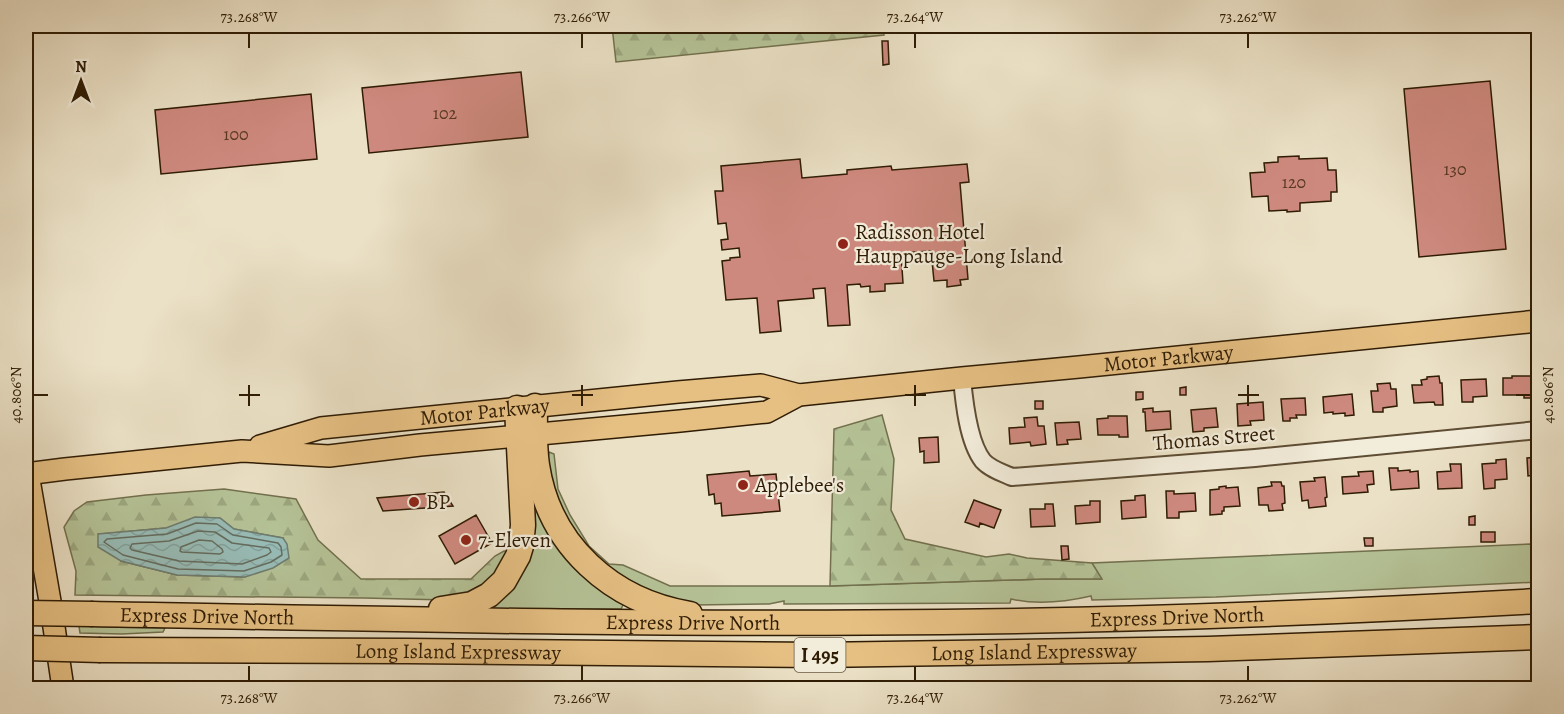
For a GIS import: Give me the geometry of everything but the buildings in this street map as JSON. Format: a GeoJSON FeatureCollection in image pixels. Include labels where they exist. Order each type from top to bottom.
{"type":"FeatureCollection","features":[{"type":"Feature","properties":{"kind":"highway"},"geometry":{"type":"LineString","coordinates":[[358,619],[461,607],[481,600],[496,590],[515,564],[523,536],[526,407]]}},
{"type":"Feature","properties":{"kind":"highway"},"geometry":{"type":"LineString","coordinates":[[527,435],[552,516],[568,542],[587,564],[613,585],[645,601],[676,611],[747,623]]}},
{"type":"Feature","properties":{"kind":"highway","name":"Express Drive North"},"geometry":{"type":"LineString","coordinates":[[26,613],[747,623],[944,622],[1089,620],[1539,601]]}},
{"type":"Feature","properties":{"kind":"highway","name":"Long Island Expressway"},"geometry":{"type":"LineString","coordinates":[[26,648],[819,655],[1208,649],[1539,637]]}},
{"type":"Feature","properties":{"kind":"main road","name":"Motor Parkway"},"geometry":{"type":"LineString","coordinates":[[26,471],[242,451],[328,456],[767,411],[799,395],[1539,321]]}},
{"type":"Feature","properties":{"kind":"main road","name":"Motor Parkway"},"geometry":{"type":"LineString","coordinates":[[242,451],[321,428],[526,407],[761,385],[799,395]]}},
{"type":"Feature","properties":{"kind":"main road"},"geometry":{"type":"LineString","coordinates":[[26,471],[63,688]]}},
{"type":"Feature","properties":{"kind":"street","name":"Thomas Street"},"geometry":{"type":"LineString","coordinates":[[962,378],[974,443],[984,462],[1012,477],[1255,458],[1539,430]]}},
{"type":"Feature","properties":{"kind":"green space"},"geometry":{"type":"Polygon","coordinates":[[[612,26],[883,26],[884,35],[616,62],[612,26]]]}},
{"type":"Feature","properties":{"kind":"green space"},"geometry":{"type":"Polygon","coordinates":[[[882,415],[894,459],[891,510],[905,539],[986,557],[1009,554],[1027,558],[1092,563],[1102,579],[830,586],[834,429],[882,415]]]}},
{"type":"Feature","properties":{"kind":"green space"},"geometry":{"type":"Polygon","coordinates":[[[549,452],[554,454],[558,489],[570,515],[589,546],[609,564],[623,565],[670,586],[830,586],[1101,579],[1092,563],[1530,544],[1538,551],[1538,582],[1216,597],[1092,600],[1091,596],[1051,602],[1011,599],[1010,603],[784,604],[784,601],[769,604],[694,605],[663,599],[611,575],[569,529],[547,467],[549,452]]]}},
{"type":"Feature","properties":{"kind":"green space"},"geometry":{"type":"Polygon","coordinates":[[[224,489],[296,499],[318,540],[361,579],[471,579],[495,556],[504,551],[513,552],[500,571],[472,594],[446,600],[75,595],[76,571],[64,527],[74,511],[87,502],[224,489]],[[220,518],[166,528],[99,534],[121,561],[177,575],[245,577],[283,538],[234,529],[220,518]]]}},
{"type":"Feature","properties":{"kind":"green space"},"geometry":{"type":"Polygon","coordinates":[[[537,504],[624,603],[621,609],[488,609],[517,582],[529,558],[532,510],[537,504]]]}},
{"type":"Feature","properties":{"kind":"green space"},"geometry":{"type":"Polygon","coordinates":[[[79,626],[165,628],[163,632],[122,634],[80,633],[79,626]]]}},
{"type":"Feature","properties":{"kind":"water"},"geometry":{"type":"Polygon","coordinates":[[[195,517],[220,518],[234,529],[283,538],[287,544],[289,558],[273,568],[245,577],[177,575],[121,561],[98,547],[98,534],[166,528],[195,517]]]}},
{"type":"Feature","properties":{"kind":"place","name":"Radisson Hotel Hauppauge-Long Island"},"geometry":{"type":"Point","coordinates":[843,244]}},
{"type":"Feature","properties":{"kind":"place","name":"Applebee's"},"geometry":{"type":"Point","coordinates":[743,485]}},
{"type":"Feature","properties":{"kind":"place","name":"BP"},"geometry":{"type":"Point","coordinates":[414,502]}},
{"type":"Feature","properties":{"kind":"place","name":"7-Eleven"},"geometry":{"type":"Point","coordinates":[466,540]}}]}
